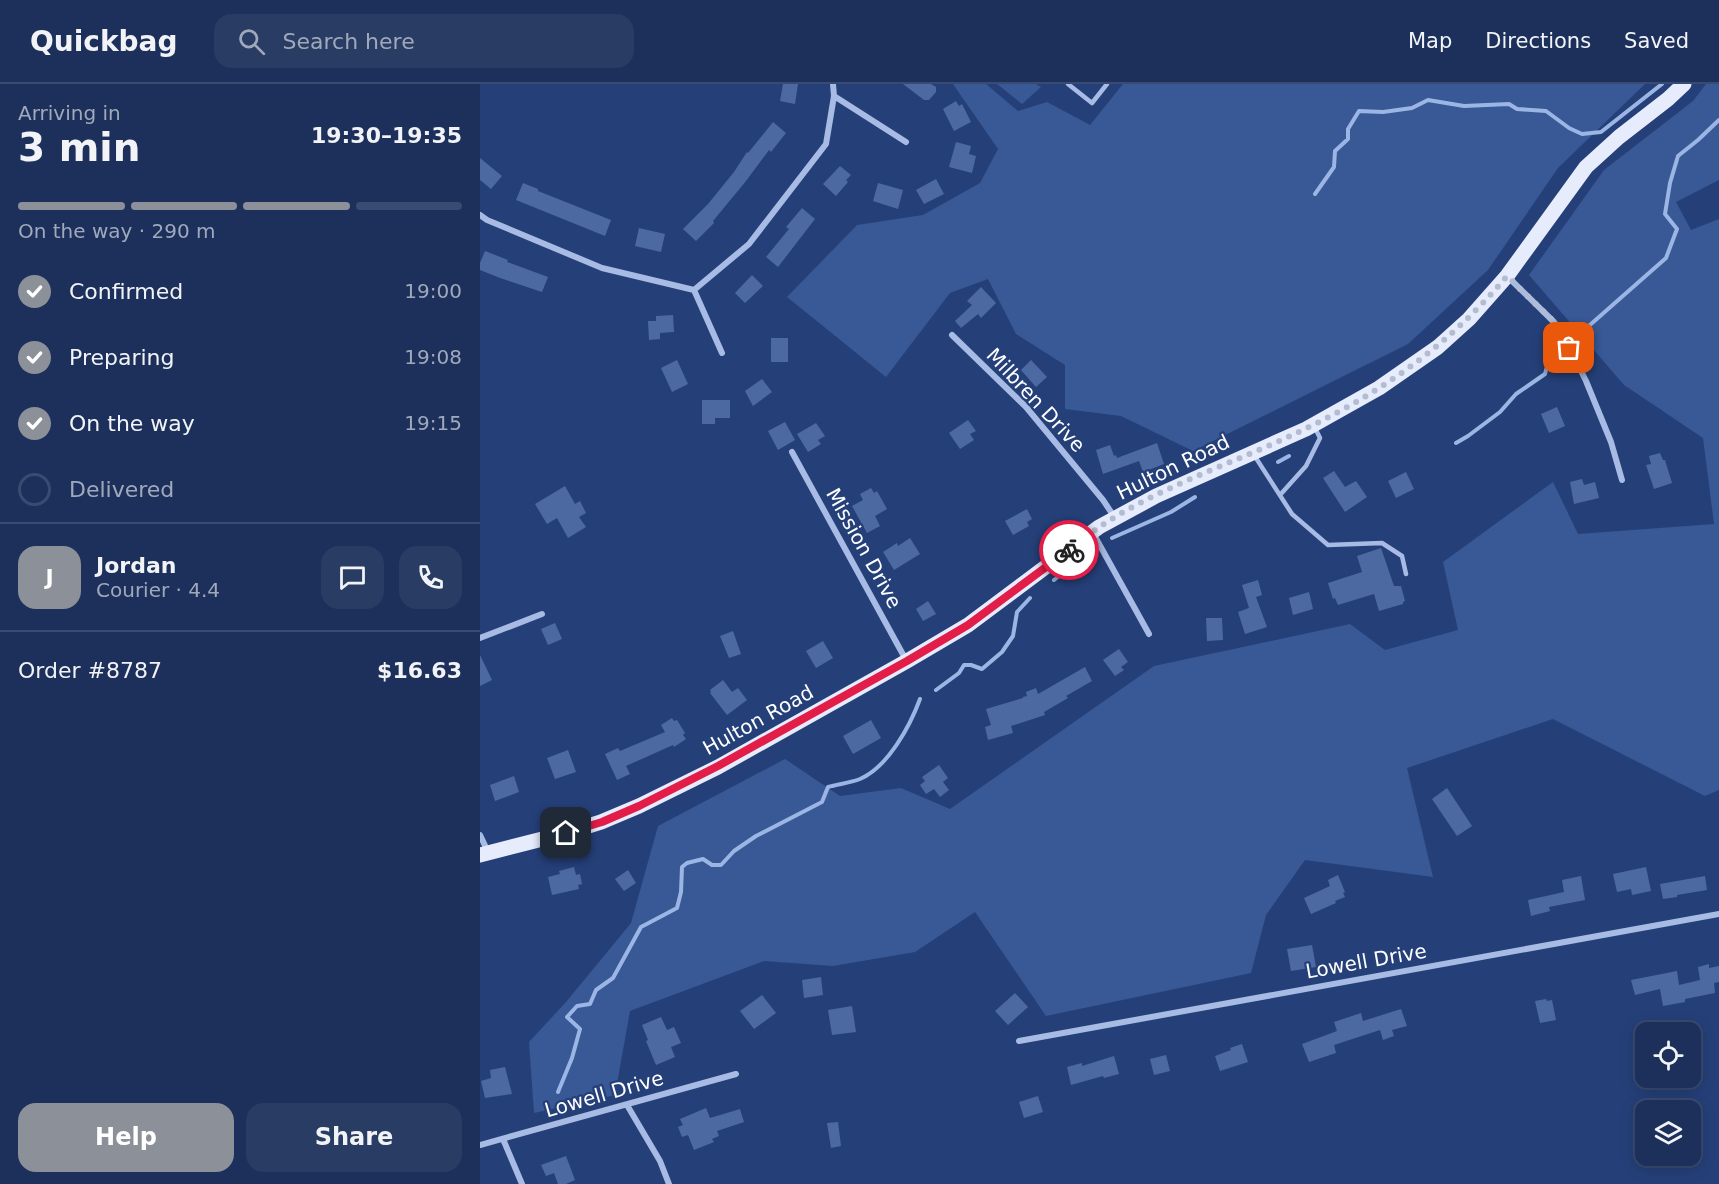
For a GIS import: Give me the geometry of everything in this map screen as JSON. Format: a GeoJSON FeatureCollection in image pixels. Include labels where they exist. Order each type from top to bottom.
{"type":"FeatureCollection","features":[{"type":"Feature","properties":{"kind":"main road","name":"Hulton Road"},"geometry":{"type":"LineString","coordinates":[[484,854],[602,822],[718,766],[968,625],[1115,518],[1156,496],[1313,424],[1379,388],[1438,346],[1469,319],[1507,276],[1586,167],[1618,137],[1684,84]]}},
{"type":"Feature","properties":{"kind":"street"},"geometry":{"type":"LineString","coordinates":[[694,290],[749,244],[826,144],[834,96],[833,84]]}},
{"type":"Feature","properties":{"kind":"street"},"geometry":{"type":"LineString","coordinates":[[834,96],[906,142]]}},
{"type":"Feature","properties":{"kind":"street"},"geometry":{"type":"LineString","coordinates":[[480,214],[487,220],[603,268],[694,290]]}},
{"type":"Feature","properties":{"kind":"street"},"geometry":{"type":"LineString","coordinates":[[1507,276],[1561,331],[1586,381],[1611,442],[1622,480]]}},
{"type":"Feature","properties":{"kind":"street"},"geometry":{"type":"LineString","coordinates":[[694,290],[722,353]]}},
{"type":"Feature","properties":{"kind":"street","name":"Milbren Drive"},"geometry":{"type":"LineString","coordinates":[[952,335],[1040,422],[1115,518]]}},
{"type":"Feature","properties":{"kind":"street","name":"Mission Drive"},"geometry":{"type":"LineString","coordinates":[[792,452],[907,661]]}},
{"type":"Feature","properties":{"kind":"street"},"geometry":{"type":"LineString","coordinates":[[1093,532],[1149,634]]}},
{"type":"Feature","properties":{"kind":"street"},"geometry":{"type":"LineString","coordinates":[[480,638],[542,614]]}},
{"type":"Feature","properties":{"kind":"street"},"geometry":{"type":"LineString","coordinates":[[480,835],[484,854]]}},
{"type":"Feature","properties":{"kind":"street","name":"Lowell Drive"},"geometry":{"type":"LineString","coordinates":[[1019,1041],[1719,914]]}},
{"type":"Feature","properties":{"kind":"street","name":"Lowell Drive"},"geometry":{"type":"LineString","coordinates":[[480,1145],[736,1074]]}},
{"type":"Feature","properties":{"kind":"street"},"geometry":{"type":"LineString","coordinates":[[627,1105],[660,1161],[669,1184]]}},
{"type":"Feature","properties":{"kind":"street"},"geometry":{"type":"LineString","coordinates":[[503,1139],[522,1184]]}},
{"type":"Feature","properties":{"kind":"lane"},"geometry":{"type":"LineString","coordinates":[[1068,84],[1092,103],[1107,84]]}},
{"type":"Feature","properties":{"kind":"lane"},"geometry":{"type":"LineString","coordinates":[[1280,495],[1306,466],[1320,438],[1313,424]]}},
{"type":"Feature","properties":{"kind":"lane"},"geometry":{"type":"LineString","coordinates":[[1252,453],[1292,514],[1328,545],[1382,543],[1402,556],[1406,574]]}},
{"type":"Feature","properties":{"kind":"shaded area"},"geometry":{"type":"Polygon","coordinates":[[[953,84],[986,84],[1018,111],[1047,102],[1090,125],[1123,84],[1645,84],[1558,168],[1488,270],[1408,344],[1193,451],[1121,416],[1065,409],[1065,365],[1016,334],[988,279],[950,293],[886,377],[787,297],[857,225],[923,215],[980,183],[998,149],[953,84]]]}},
{"type":"Feature","properties":{"kind":"shaded area"},"geometry":{"type":"Polygon","coordinates":[[[997,84],[1036,84],[1041,87],[1022,104],[997,84]]]}},
{"type":"Feature","properties":{"kind":"shaded area"},"geometry":{"type":"Polygon","coordinates":[[[1706,84],[1719,84],[1719,180],[1676,202],[1691,230],[1719,219],[1719,790],[1705,796],[1553,719],[1407,768],[1433,877],[1305,860],[1266,915],[1251,973],[1046,1016],[975,912],[915,952],[833,966],[764,961],[630,1011],[615,1095],[534,1113],[529,1042],[566,1002],[631,923],[658,826],[785,759],[840,796],[901,788],[950,809],[1154,666],[1350,624],[1385,650],[1458,630],[1443,562],[1553,482],[1578,534],[1714,524],[1703,438],[1624,385],[1529,275],[1604,170],[1693,101],[1706,84]]]}},
{"type":"Feature","properties":{"kind":"building"},"geometry":{"type":"Polygon","coordinates":[[[783,84],[798,84],[795,104],[780,101],[783,84]]]}},
{"type":"Feature","properties":{"kind":"building"},"geometry":{"type":"Polygon","coordinates":[[[903,84],[931,84],[936,87],[936,92],[929,100],[924,100],[903,84]]]}},
{"type":"Feature","properties":{"kind":"building"},"geometry":{"type":"Polygon","coordinates":[[[956,101],[959,106],[962,104],[971,122],[954,131],[943,109],[956,101]]]}},
{"type":"Feature","properties":{"kind":"building"},"geometry":{"type":"Polygon","coordinates":[[[773,122],[786,133],[771,152],[769,150],[713,221],[714,223],[696,241],[683,229],[708,204],[773,122]]]}},
{"type":"Feature","properties":{"kind":"building"},"geometry":{"type":"Polygon","coordinates":[[[956,142],[971,146],[969,154],[976,156],[972,173],[949,167],[956,142]]]}},
{"type":"Feature","properties":{"kind":"building"},"geometry":{"type":"Polygon","coordinates":[[[480,158],[502,176],[491,189],[480,180],[480,158]]]}},
{"type":"Feature","properties":{"kind":"building"},"geometry":{"type":"Polygon","coordinates":[[[840,166],[851,175],[836,196],[823,184],[840,166]]]}},
{"type":"Feature","properties":{"kind":"building"},"geometry":{"type":"Polygon","coordinates":[[[936,179],[944,194],[924,204],[916,190],[936,179]]]}},
{"type":"Feature","properties":{"kind":"building"},"geometry":{"type":"Polygon","coordinates":[[[523,183],[611,220],[605,236],[516,200],[523,183]]]}},
{"type":"Feature","properties":{"kind":"building"},"geometry":{"type":"Polygon","coordinates":[[[878,183],[903,190],[898,209],[873,201],[878,183]]]}},
{"type":"Feature","properties":{"kind":"building"},"geometry":{"type":"Polygon","coordinates":[[[802,208],[815,219],[778,267],[766,257],[789,229],[786,227],[802,208]]]}},
{"type":"Feature","properties":{"kind":"building"},"geometry":{"type":"Polygon","coordinates":[[[639,228],[665,234],[661,252],[635,246],[639,228]]]}},
{"type":"Feature","properties":{"kind":"building"},"geometry":{"type":"Polygon","coordinates":[[[485,251],[548,277],[542,292],[480,270],[485,251]]]}},
{"type":"Feature","properties":{"kind":"building"},"geometry":{"type":"Polygon","coordinates":[[[752,275],[763,286],[745,303],[735,293],[752,275]]]}},
{"type":"Feature","properties":{"kind":"building"},"geometry":{"type":"Polygon","coordinates":[[[981,287],[996,303],[981,318],[978,314],[961,328],[955,321],[972,305],[967,301],[981,287]]]}},
{"type":"Feature","properties":{"kind":"building"},"geometry":{"type":"Polygon","coordinates":[[[673,315],[674,332],[660,333],[660,339],[649,340],[648,321],[656,321],[656,316],[673,315]]]}},
{"type":"Feature","properties":{"kind":"building"},"geometry":{"type":"Polygon","coordinates":[[[771,338],[788,338],[788,362],[771,362],[771,338]]]}},
{"type":"Feature","properties":{"kind":"building"},"geometry":{"type":"Polygon","coordinates":[[[677,360],[688,384],[672,392],[661,368],[677,360]]]}},
{"type":"Feature","properties":{"kind":"building"},"geometry":{"type":"Polygon","coordinates":[[[1031,360],[1047,377],[1036,387],[1021,370],[1031,360]]]}},
{"type":"Feature","properties":{"kind":"building"},"geometry":{"type":"Polygon","coordinates":[[[762,379],[772,392],[753,406],[745,391],[762,379]]]}},
{"type":"Feature","properties":{"kind":"building"},"geometry":{"type":"Polygon","coordinates":[[[702,400],[730,400],[730,418],[715,418],[715,424],[702,424],[702,400]]]}},
{"type":"Feature","properties":{"kind":"building"},"geometry":{"type":"Polygon","coordinates":[[[1557,407],[1565,426],[1549,433],[1541,414],[1557,407]]]}},
{"type":"Feature","properties":{"kind":"building"},"geometry":{"type":"Polygon","coordinates":[[[968,420],[976,431],[970,434],[974,440],[960,449],[949,433],[968,420]]]}},
{"type":"Feature","properties":{"kind":"building"},"geometry":{"type":"Polygon","coordinates":[[[785,422],[795,440],[778,450],[768,431],[785,422]]]}},
{"type":"Feature","properties":{"kind":"building"},"geometry":{"type":"Polygon","coordinates":[[[816,423],[825,436],[818,440],[821,444],[808,452],[797,434],[816,423]]]}},
{"type":"Feature","properties":{"kind":"building"},"geometry":{"type":"Polygon","coordinates":[[[1157,443],[1164,464],[1143,472],[1139,461],[1103,474],[1096,450],[1110,445],[1117,458],[1157,443]]]}},
{"type":"Feature","properties":{"kind":"building"},"geometry":{"type":"Polygon","coordinates":[[[1660,453],[1665,460],[1672,483],[1654,489],[1646,465],[1651,464],[1649,456],[1660,453]]]}},
{"type":"Feature","properties":{"kind":"building"},"geometry":{"type":"Polygon","coordinates":[[[1334,471],[1345,487],[1356,481],[1367,497],[1345,512],[1323,478],[1334,471]]]}},
{"type":"Feature","properties":{"kind":"building"},"geometry":{"type":"Polygon","coordinates":[[[1406,472],[1414,489],[1396,498],[1388,481],[1406,472]]]}},
{"type":"Feature","properties":{"kind":"building"},"geometry":{"type":"Polygon","coordinates":[[[1582,479],[1584,485],[1595,482],[1599,498],[1574,504],[1570,482],[1582,479]]]}},
{"type":"Feature","properties":{"kind":"building"},"geometry":{"type":"Polygon","coordinates":[[[565,486],[575,504],[580,501],[586,513],[579,517],[586,527],[568,538],[557,518],[547,524],[535,504],[565,486]]]}},
{"type":"Feature","properties":{"kind":"building"},"geometry":{"type":"Polygon","coordinates":[[[871,488],[874,493],[877,491],[887,509],[875,516],[880,526],[867,533],[852,506],[863,500],[860,494],[871,488]]]}},
{"type":"Feature","properties":{"kind":"building"},"geometry":{"type":"Polygon","coordinates":[[[1027,509],[1032,519],[1027,522],[1029,526],[1013,535],[1005,521],[1027,509]]]}},
{"type":"Feature","properties":{"kind":"building"},"geometry":{"type":"Polygon","coordinates":[[[910,538],[920,554],[894,570],[883,552],[910,538]]]}},
{"type":"Feature","properties":{"kind":"building"},"geometry":{"type":"Polygon","coordinates":[[[1381,548],[1394,586],[1401,586],[1405,601],[1403,604],[1379,611],[1374,594],[1338,605],[1335,598],[1333,599],[1328,583],[1362,572],[1357,556],[1381,548]]]}},
{"type":"Feature","properties":{"kind":"building"},"geometry":{"type":"Polygon","coordinates":[[[1258,580],[1262,595],[1256,597],[1267,627],[1245,634],[1238,612],[1249,608],[1242,585],[1258,580]]]}},
{"type":"Feature","properties":{"kind":"building"},"geometry":{"type":"Polygon","coordinates":[[[1309,592],[1313,609],[1293,615],[1289,598],[1309,592]]]}},
{"type":"Feature","properties":{"kind":"building"},"geometry":{"type":"Polygon","coordinates":[[[928,601],[936,614],[923,621],[916,609],[928,601]]]}},
{"type":"Feature","properties":{"kind":"building"},"geometry":{"type":"Polygon","coordinates":[[[1206,618],[1222,618],[1223,640],[1207,641],[1206,618]]]}},
{"type":"Feature","properties":{"kind":"building"},"geometry":{"type":"Polygon","coordinates":[[[555,623],[562,639],[548,645],[541,629],[555,623]]]}},
{"type":"Feature","properties":{"kind":"building"},"geometry":{"type":"Polygon","coordinates":[[[733,631],[741,654],[729,658],[720,636],[733,631]]]}},
{"type":"Feature","properties":{"kind":"building"},"geometry":{"type":"Polygon","coordinates":[[[823,641],[833,658],[816,668],[806,651],[823,641]]]}},
{"type":"Feature","properties":{"kind":"building"},"geometry":{"type":"Polygon","coordinates":[[[1119,649],[1128,662],[1121,667],[1124,670],[1115,676],[1103,660],[1119,649]]]}},
{"type":"Feature","properties":{"kind":"building"},"geometry":{"type":"Polygon","coordinates":[[[480,655],[492,680],[480,686],[480,655]]]}},
{"type":"Feature","properties":{"kind":"building"},"geometry":{"type":"Polygon","coordinates":[[[1085,667],[1092,681],[1066,696],[1068,698],[1044,712],[1045,715],[1011,726],[1013,733],[988,740],[985,727],[991,725],[986,709],[1023,698],[1027,696],[1026,692],[1036,688],[1038,694],[1085,667]]]}},
{"type":"Feature","properties":{"kind":"building"},"geometry":{"type":"Polygon","coordinates":[[[723,680],[732,692],[738,688],[747,700],[727,715],[710,693],[710,690],[723,680]]]}},
{"type":"Feature","properties":{"kind":"building"},"geometry":{"type":"Polygon","coordinates":[[[672,718],[674,721],[677,720],[686,739],[674,747],[673,745],[626,766],[630,774],[617,780],[605,754],[618,748],[620,751],[665,732],[661,725],[672,718]]]}},
{"type":"Feature","properties":{"kind":"building"},"geometry":{"type":"Polygon","coordinates":[[[871,720],[881,738],[853,754],[843,736],[871,720]]]}},
{"type":"Feature","properties":{"kind":"building"},"geometry":{"type":"Polygon","coordinates":[[[568,750],[576,772],[555,779],[547,758],[568,750]]]}},
{"type":"Feature","properties":{"kind":"building"},"geometry":{"type":"Polygon","coordinates":[[[939,765],[948,778],[943,782],[949,790],[940,797],[934,789],[926,794],[920,785],[925,781],[922,777],[939,765]]]}},
{"type":"Feature","properties":{"kind":"building"},"geometry":{"type":"Polygon","coordinates":[[[514,776],[519,792],[495,801],[490,785],[514,776]]]}},
{"type":"Feature","properties":{"kind":"building"},"geometry":{"type":"Polygon","coordinates":[[[1447,788],[1472,826],[1457,836],[1432,799],[1447,788]]]}},
{"type":"Feature","properties":{"kind":"building"},"geometry":{"type":"Polygon","coordinates":[[[574,867],[576,875],[580,874],[582,884],[578,885],[579,889],[552,895],[548,877],[574,867]]]}},
{"type":"Feature","properties":{"kind":"building"},"geometry":{"type":"Polygon","coordinates":[[[1646,867],[1651,891],[1632,895],[1631,889],[1617,892],[1613,874],[1646,867]]]}},
{"type":"Feature","properties":{"kind":"building"},"geometry":{"type":"Polygon","coordinates":[[[628,870],[636,883],[624,891],[615,879],[628,870]]]}},
{"type":"Feature","properties":{"kind":"building"},"geometry":{"type":"Polygon","coordinates":[[[1338,875],[1345,897],[1311,914],[1304,898],[1330,886],[1328,880],[1338,875]]]}},
{"type":"Feature","properties":{"kind":"building"},"geometry":{"type":"Polygon","coordinates":[[[1581,876],[1585,900],[1549,907],[1550,911],[1531,916],[1528,900],[1564,892],[1562,880],[1581,876]]]}},
{"type":"Feature","properties":{"kind":"building"},"geometry":{"type":"Polygon","coordinates":[[[1705,876],[1707,890],[1663,899],[1660,884],[1705,876]]]}},
{"type":"Feature","properties":{"kind":"building"},"geometry":{"type":"Polygon","coordinates":[[[1312,945],[1316,967],[1291,971],[1287,949],[1312,945]]]}},
{"type":"Feature","properties":{"kind":"building"},"geometry":{"type":"Polygon","coordinates":[[[1709,964],[1709,968],[1719,966],[1719,982],[1714,983],[1715,993],[1663,1006],[1660,989],[1635,995],[1631,980],[1677,971],[1679,985],[1700,980],[1698,967],[1709,964]]]}},
{"type":"Feature","properties":{"kind":"building"},"geometry":{"type":"Polygon","coordinates":[[[821,977],[823,995],[804,998],[802,980],[821,977]]]}},
{"type":"Feature","properties":{"kind":"building"},"geometry":{"type":"Polygon","coordinates":[[[1015,993],[1028,1007],[1008,1025],[995,1011],[1015,993]]]}},
{"type":"Feature","properties":{"kind":"building"},"geometry":{"type":"Polygon","coordinates":[[[762,995],[776,1013],[754,1029],[740,1011],[762,995]]]}},
{"type":"Feature","properties":{"kind":"building"},"geometry":{"type":"Polygon","coordinates":[[[1546,999],[1547,1001],[1552,1000],[1556,1020],[1540,1023],[1535,1001],[1546,999]]]}},
{"type":"Feature","properties":{"kind":"building"},"geometry":{"type":"Polygon","coordinates":[[[852,1006],[856,1032],[832,1035],[828,1010],[852,1006]]]}},
{"type":"Feature","properties":{"kind":"building"},"geometry":{"type":"Polygon","coordinates":[[[1401,1009],[1407,1026],[1392,1030],[1394,1036],[1383,1040],[1380,1030],[1334,1045],[1336,1053],[1309,1062],[1302,1044],[1337,1031],[1334,1022],[1361,1013],[1363,1021],[1401,1009]]]}},
{"type":"Feature","properties":{"kind":"building"},"geometry":{"type":"Polygon","coordinates":[[[661,1017],[667,1030],[674,1027],[681,1043],[671,1047],[675,1057],[656,1065],[642,1025],[661,1017]]]}},
{"type":"Feature","properties":{"kind":"building"},"geometry":{"type":"Polygon","coordinates":[[[1242,1044],[1248,1062],[1220,1071],[1215,1056],[1242,1044]]]}},
{"type":"Feature","properties":{"kind":"building"},"geometry":{"type":"Polygon","coordinates":[[[1166,1055],[1170,1071],[1154,1075],[1150,1059],[1166,1055]]]}},
{"type":"Feature","properties":{"kind":"building"},"geometry":{"type":"Polygon","coordinates":[[[1114,1056],[1119,1074],[1071,1085],[1067,1067],[1082,1063],[1082,1066],[1114,1056]]]}},
{"type":"Feature","properties":{"kind":"building"},"geometry":{"type":"Polygon","coordinates":[[[505,1067],[512,1094],[485,1098],[481,1081],[491,1078],[490,1070],[505,1067]]]}},
{"type":"Feature","properties":{"kind":"building"},"geometry":{"type":"Polygon","coordinates":[[[1038,1096],[1043,1112],[1024,1118],[1019,1102],[1038,1096]]]}},
{"type":"Feature","properties":{"kind":"building"},"geometry":{"type":"Polygon","coordinates":[[[706,1108],[710,1118],[740,1109],[744,1122],[717,1131],[719,1136],[712,1139],[714,1142],[694,1150],[688,1135],[682,1137],[678,1127],[683,1125],[680,1119],[706,1108]]]}},
{"type":"Feature","properties":{"kind":"building"},"geometry":{"type":"Polygon","coordinates":[[[838,1122],[841,1146],[831,1148],[827,1123],[838,1122]]]}},
{"type":"Feature","properties":{"kind":"building"},"geometry":{"type":"Polygon","coordinates":[[[566,1156],[575,1180],[566,1184],[558,1184],[554,1173],[546,1176],[541,1165],[566,1156]]]}},
{"type":"Feature","properties":{"kind":"waterway"},"geometry":{"type":"LineString","coordinates":[[1315,194],[1334,167],[1335,151],[1348,139],[1348,129],[1359,111],[1383,112],[1412,108],[1428,100],[1464,106],[1509,104],[1517,109],[1546,111],[1569,128],[1582,134],[1601,132],[1662,84]]}},
{"type":"Feature","properties":{"kind":"waterway"},"geometry":{"type":"LineString","coordinates":[[1574,339],[1666,258],[1677,229],[1665,214],[1670,183],[1678,156],[1719,120]]}},
{"type":"Feature","properties":{"kind":"waterway"},"geometry":{"type":"LineString","coordinates":[[1456,443],[1500,412],[1516,394],[1545,374],[1549,359],[1562,352]]}},
{"type":"Feature","properties":{"kind":"waterway"},"geometry":{"type":"LineString","coordinates":[[1278,462],[1289,456]]}},
{"type":"Feature","properties":{"kind":"waterway"},"geometry":{"type":"LineString","coordinates":[[1112,538],[1171,512],[1195,497]]}},
{"type":"Feature","properties":{"kind":"waterway"},"geometry":{"type":"LineString","coordinates":[[1054,580],[1090,551]]}},
{"type":"Feature","properties":{"kind":"waterway"},"geometry":{"type":"LineString","coordinates":[[936,690],[959,673],[964,665],[982,669],[1002,652],[1013,636],[1017,612],[1030,598]]}},
{"type":"Feature","properties":{"kind":"waterway"},"geometry":{"type":"LineString","coordinates":[[558,1092],[572,1058],[580,1029],[567,1017],[577,1006],[590,1004],[596,990],[613,978],[641,927],[677,908],[681,892],[682,867],[687,863],[703,859],[712,865],[721,865],[734,851],[756,836],[822,802],[828,787],[860,779],[870,773],[889,756],[897,745],[920,699]]}},
{"type":"Feature","properties":{"kind":"way so far"},"geometry":{"type":"LineString","coordinates":[[1069,550],[1099,527],[1156,496],[1306,429],[1379,388],[1413,366],[1469,319],[1507,276],[1554,322],[1569,348]]}},
{"type":"Feature","properties":{"kind":"route"},"geometry":{"type":"LineString","coordinates":[[566,833],[602,822],[639,806],[718,766],[907,661],[968,625],[1069,550]]}}]}
